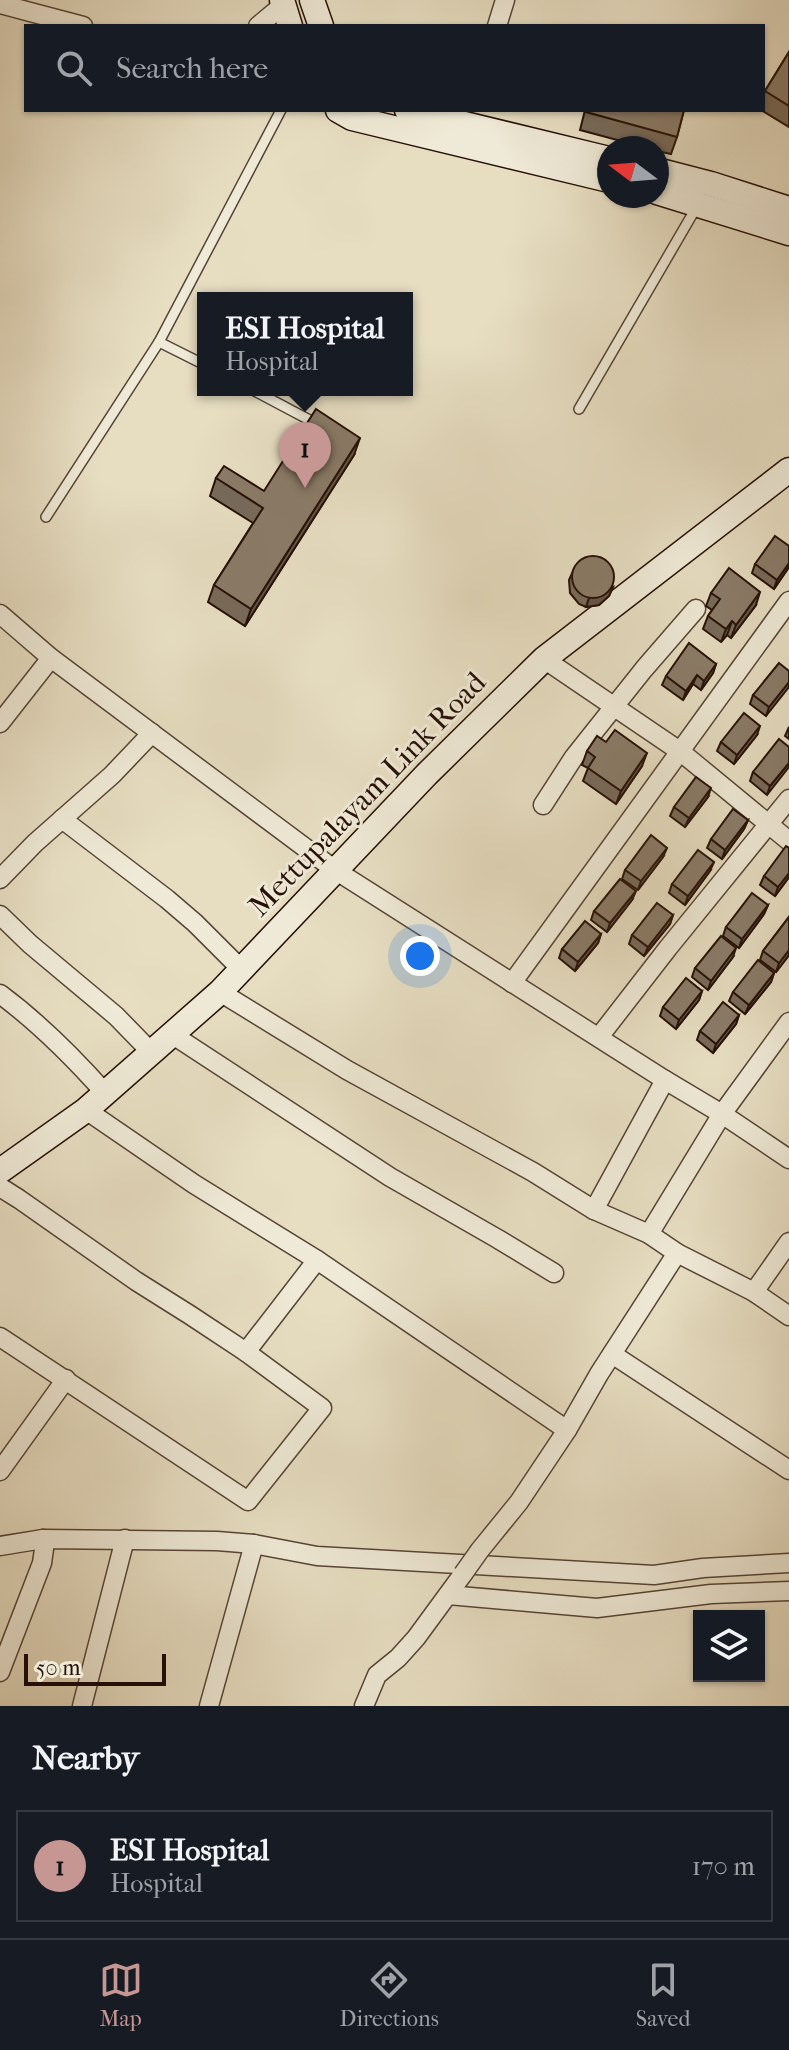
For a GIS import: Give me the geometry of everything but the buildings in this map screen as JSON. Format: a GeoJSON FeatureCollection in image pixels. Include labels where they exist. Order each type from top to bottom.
{"type":"FeatureCollection","features":[{"type":"Feature","properties":{"kind":"street"},"geometry":{"type":"LineString","coordinates":[[312,0],[320,24]]}},
{"type":"Feature","properties":{"kind":"street"},"geometry":{"type":"LineString","coordinates":[[498,24],[505,0]]}},
{"type":"Feature","properties":{"kind":"street"},"geometry":{"type":"LineString","coordinates":[[0,4],[75,24]]}},
{"type":"Feature","properties":{"kind":"street"},"geometry":{"type":"LineString","coordinates":[[261,24],[285,10]]}},
{"type":"Feature","properties":{"kind":"street"},"geometry":{"type":"LineString","coordinates":[[342,112],[352,118],[597,177]]}},
{"type":"Feature","properties":{"kind":"street"},"geometry":{"type":"LineString","coordinates":[[415,112],[597,156]]}},
{"type":"Feature","properties":{"kind":"street"},"geometry":{"type":"LineString","coordinates":[[669,173],[789,209]]}},
{"type":"Feature","properties":{"kind":"street"},"geometry":{"type":"LineString","coordinates":[[669,196],[789,233]]}},
{"type":"Feature","properties":{"kind":"street","name":"Mettupalayam Link Road"},"geometry":{"type":"LineString","coordinates":[[0,1171],[86,1110],[220,992],[427,774],[544,659],[789,470]]}},
{"type":"Feature","properties":{"kind":"street"},"geometry":{"type":"LineString","coordinates":[[512,983],[789,601]]}},
{"type":"Feature","properties":{"kind":"street"},"geometry":{"type":"LineString","coordinates":[[543,805],[574,757],[696,609]]}},
{"type":"Feature","properties":{"kind":"street"},"geometry":{"type":"LineString","coordinates":[[0,614],[51,658],[335,870],[789,1159]]}},
{"type":"Feature","properties":{"kind":"street"},"geometry":{"type":"LineString","coordinates":[[0,723],[51,658]]}},
{"type":"Feature","properties":{"kind":"street"},"geometry":{"type":"LineString","coordinates":[[544,659],[681,752],[789,841]]}},
{"type":"Feature","properties":{"kind":"street"},"geometry":{"type":"LineString","coordinates":[[0,879],[112,775],[152,733]]}},
{"type":"Feature","properties":{"kind":"street"},"geometry":{"type":"LineString","coordinates":[[599,1037],[789,799]]}},
{"type":"Feature","properties":{"kind":"street"},"geometry":{"type":"LineString","coordinates":[[62,819],[176,907],[242,970]]}},
{"type":"Feature","properties":{"kind":"street"},"geometry":{"type":"LineString","coordinates":[[0,915],[116,1016],[152,1053]]}},
{"type":"Feature","properties":{"kind":"street"},"geometry":{"type":"LineString","coordinates":[[220,992],[347,1070],[533,1172],[594,1210],[649,1234],[677,1253],[754,1292],[789,1316]]}},
{"type":"Feature","properties":{"kind":"street"},"geometry":{"type":"LineString","coordinates":[[0,994],[72,1055],[105,1093]]}},
{"type":"Feature","properties":{"kind":"street"},"geometry":{"type":"LineString","coordinates":[[649,1234],[722,1114],[789,1022]]}},
{"type":"Feature","properties":{"kind":"street"},"geometry":{"type":"LineString","coordinates":[[173,1035],[390,1177],[554,1273]]}},
{"type":"Feature","properties":{"kind":"street"},"geometry":{"type":"LineString","coordinates":[[594,1210],[665,1080]]}},
{"type":"Feature","properties":{"kind":"street"},"geometry":{"type":"LineString","coordinates":[[86,1110],[194,1184],[317,1260],[567,1430]]}},
{"type":"Feature","properties":{"kind":"street"},"geometry":{"type":"LineString","coordinates":[[0,1187],[246,1352],[322,1408],[248,1501],[0,1337]]}},
{"type":"Feature","properties":{"kind":"street"},"geometry":{"type":"LineString","coordinates":[[754,1292],[789,1242]]}},
{"type":"Feature","properties":{"kind":"street"},"geometry":{"type":"LineString","coordinates":[[364,1706],[377,1675],[416,1638],[519,1502],[677,1253]]}},
{"type":"Feature","properties":{"kind":"street"},"geometry":{"type":"LineString","coordinates":[[246,1352],[317,1260]]}},
{"type":"Feature","properties":{"kind":"street"},"geometry":{"type":"LineString","coordinates":[[612,1354],[789,1470]]}},
{"type":"Feature","properties":{"kind":"street"},"geometry":{"type":"LineString","coordinates":[[0,1471],[66,1379]]}},
{"type":"Feature","properties":{"kind":"street"},"geometry":{"type":"LineString","coordinates":[[0,1672],[42,1563],[43,1539]]}},
{"type":"Feature","properties":{"kind":"street"},"geometry":{"type":"LineString","coordinates":[[0,1546],[43,1539],[217,1541],[254,1544],[317,1556],[654,1575],[703,1568],[789,1563]]}},
{"type":"Feature","properties":{"kind":"street"},"geometry":{"type":"LineString","coordinates":[[82,1706],[125,1539]]}},
{"type":"Feature","properties":{"kind":"street"},"geometry":{"type":"LineString","coordinates":[[209,1706],[254,1544]]}},
{"type":"Feature","properties":{"kind":"street"},"geometry":{"type":"LineString","coordinates":[[448,1595],[597,1608],[711,1594],[789,1591]]}},
{"type":"Feature","properties":{"kind":"lane"},"geometry":{"type":"LineString","coordinates":[[46,517],[159,342],[280,112]]}},
{"type":"Feature","properties":{"kind":"lane"},"geometry":{"type":"LineString","coordinates":[[579,409],[698,205]]}},
{"type":"Feature","properties":{"kind":"lane"},"geometry":{"type":"LineString","coordinates":[[159,342],[197,361]]}},
{"type":"Feature","properties":{"kind":"lane"},"geometry":{"type":"LineString","coordinates":[[264,396],[322,427]]}},
{"type":"Feature","properties":{"kind":"place","name":"ESI Hospital"},"geometry":{"type":"Point","coordinates":[305,488]}}]}
